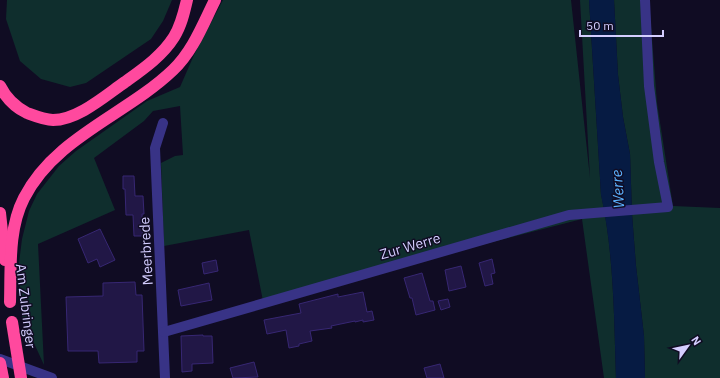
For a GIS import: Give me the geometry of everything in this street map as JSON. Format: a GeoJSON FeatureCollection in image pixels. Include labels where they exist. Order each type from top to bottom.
{"type":"FeatureCollection","features":[{"type":"Feature","properties":{"kind":"highway"},"geometry":{"type":"LineString","coordinates":[[0,86],[5,95],[19,109],[35,116],[54,120],[72,116],[92,105],[149,64],[165,50],[175,37],[183,18],[187,0]]}},
{"type":"Feature","properties":{"kind":"highway"},"geometry":{"type":"LineString","coordinates":[[10,302],[12,245],[16,220],[24,198],[36,179],[48,164],[71,143],[149,89],[173,69],[193,44],[215,0]]}},
{"type":"Feature","properties":{"kind":"highway","name":"Am Zubringer"},"geometry":{"type":"LineString","coordinates":[[0,213],[12,322],[21,378]]}},
{"type":"Feature","properties":{"kind":"highway"},"geometry":{"type":"LineString","coordinates":[[0,362],[2,378]]}},
{"type":"Feature","properties":{"kind":"street","name":"Zur Werre"},"geometry":{"type":"LineString","coordinates":[[164,332],[569,215],[587,212],[668,207],[659,162],[649,86],[645,0]]}},
{"type":"Feature","properties":{"kind":"street","name":"Meerbrede"},"geometry":{"type":"LineString","coordinates":[[163,123],[155,148],[165,378]]}},
{"type":"Feature","properties":{"kind":"street"},"geometry":{"type":"LineString","coordinates":[[0,359],[52,378]]}},
{"type":"Feature","properties":{"kind":"green space"},"geometry":{"type":"Polygon","coordinates":[[[7,0],[172,0],[163,21],[151,39],[86,83],[70,87],[41,79],[20,61],[6,19],[7,0]]]}},
{"type":"Feature","properties":{"kind":"green space"},"geometry":{"type":"Polygon","coordinates":[[[223,0],[571,0],[590,178],[580,0],[589,0],[601,194],[609,239],[613,286],[616,378],[604,378],[582,219],[263,301],[249,230],[164,246],[161,163],[175,156],[183,155],[180,106],[153,111],[144,121],[94,158],[115,210],[38,244],[44,365],[22,317],[20,291],[19,263],[22,239],[29,211],[37,194],[59,166],[76,151],[147,101],[180,87],[194,55],[223,0]]]}},
{"type":"Feature","properties":{"kind":"green space"},"geometry":{"type":"Polygon","coordinates":[[[614,0],[649,0],[657,103],[673,206],[720,208],[720,378],[645,378],[644,336],[632,214],[630,154],[623,117],[618,75],[614,0]]]}},
{"type":"Feature","properties":{"kind":"water","name":"Werre"},"geometry":{"type":"Polygon","coordinates":[[[589,0],[614,0],[618,75],[623,117],[630,154],[632,214],[644,336],[645,378],[616,378],[613,286],[609,240],[601,195],[589,0]]]}},
{"type":"Feature","properties":{"kind":"building"},"geometry":{"type":"Polygon","coordinates":[[[123,176],[134,176],[135,196],[143,196],[143,236],[134,236],[133,215],[126,215],[123,176]]]}},
{"type":"Feature","properties":{"kind":"building"},"geometry":{"type":"Polygon","coordinates":[[[100,229],[115,260],[100,267],[97,259],[88,263],[78,239],[100,229]]]}},
{"type":"Feature","properties":{"kind":"building"},"geometry":{"type":"Polygon","coordinates":[[[492,259],[495,273],[491,274],[493,284],[485,286],[479,263],[492,259]]]}},
{"type":"Feature","properties":{"kind":"building"},"geometry":{"type":"Polygon","coordinates":[[[216,260],[218,271],[204,274],[202,263],[216,260]]]}},
{"type":"Feature","properties":{"kind":"building"},"geometry":{"type":"Polygon","coordinates":[[[461,266],[466,287],[449,291],[445,270],[461,266]]]}},
{"type":"Feature","properties":{"kind":"building"},"geometry":{"type":"Polygon","coordinates":[[[422,273],[430,301],[433,301],[435,310],[416,315],[412,298],[410,298],[404,278],[422,273]]]}},
{"type":"Feature","properties":{"kind":"building"},"geometry":{"type":"Polygon","coordinates":[[[135,282],[136,295],[142,295],[144,351],[137,351],[137,362],[99,363],[98,351],[68,351],[66,297],[103,296],[103,283],[135,282]]]}},
{"type":"Feature","properties":{"kind":"building"},"geometry":{"type":"Polygon","coordinates":[[[209,283],[212,300],[181,306],[178,290],[209,283]]]}},
{"type":"Feature","properties":{"kind":"building"},"geometry":{"type":"Polygon","coordinates":[[[363,292],[367,312],[372,311],[374,320],[363,322],[363,320],[355,321],[331,326],[332,328],[310,331],[312,341],[289,348],[286,330],[267,334],[264,320],[301,313],[299,304],[338,294],[338,297],[363,292]]]}},
{"type":"Feature","properties":{"kind":"building"},"geometry":{"type":"Polygon","coordinates":[[[448,299],[450,307],[441,310],[438,301],[448,299]]]}},
{"type":"Feature","properties":{"kind":"building"},"geometry":{"type":"Polygon","coordinates":[[[181,336],[212,336],[213,363],[192,364],[192,371],[182,372],[181,336]]]}},
{"type":"Feature","properties":{"kind":"building"},"geometry":{"type":"Polygon","coordinates":[[[254,362],[258,377],[233,378],[230,368],[254,362]]]}},
{"type":"Feature","properties":{"kind":"building"},"geometry":{"type":"Polygon","coordinates":[[[440,364],[444,378],[427,378],[424,368],[440,364]]]}}]}
